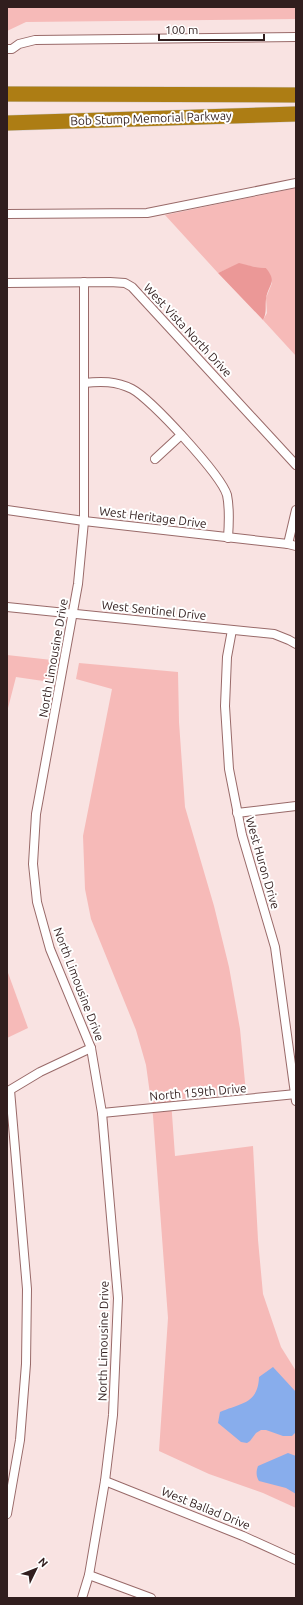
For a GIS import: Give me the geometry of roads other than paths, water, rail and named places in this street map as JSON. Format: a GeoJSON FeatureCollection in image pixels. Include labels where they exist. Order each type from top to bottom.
{"type":"FeatureCollection","features":[{"type":"Feature","properties":{"kind":"highway","name":"Bob Stump Memorial Parkway"},"geometry":{"type":"LineString","coordinates":[[7,94],[296,95]]}},
{"type":"Feature","properties":{"kind":"highway","name":"Bob Stump Memorial Parkway"},"geometry":{"type":"LineString","coordinates":[[7,123],[296,114]]}},
{"type":"Feature","properties":{"kind":"street"},"geometry":{"type":"LineString","coordinates":[[7,49],[12,49],[19,44],[35,40],[296,37]]}},
{"type":"Feature","properties":{"kind":"street"},"geometry":{"type":"LineString","coordinates":[[7,214],[148,213],[296,183]]}},
{"type":"Feature","properties":{"kind":"street","name":"North Limousine Drive"},"geometry":{"type":"LineString","coordinates":[[82,1598],[89,1575],[105,1481],[113,1415],[118,1298],[102,1113],[91,1048],[50,949],[37,902],[33,864],[36,814],[78,584],[84,521],[84,282]]}},
{"type":"Feature","properties":{"kind":"street","name":"West Vista North Drive"},"geometry":{"type":"LineString","coordinates":[[7,283],[117,282],[125,283],[132,287],[296,465]]}},
{"type":"Feature","properties":{"kind":"street"},"geometry":{"type":"LineString","coordinates":[[84,383],[102,381],[118,383],[133,389],[150,402],[181,435],[211,468],[227,494],[229,516],[228,538]]}},
{"type":"Feature","properties":{"kind":"street"},"geometry":{"type":"LineString","coordinates":[[155,459],[181,435]]}},
{"type":"Feature","properties":{"kind":"street","name":"West Heritage Drive"},"geometry":{"type":"LineString","coordinates":[[7,510],[84,521],[292,545]]}},
{"type":"Feature","properties":{"kind":"street"},"geometry":{"type":"LineString","coordinates":[[292,545],[296,510]]}},
{"type":"Feature","properties":{"kind":"street","name":"West Sentinel Drive"},"geometry":{"type":"LineString","coordinates":[[7,607],[274,634],[296,644]]}},
{"type":"Feature","properties":{"kind":"street","name":"West Huron Drive"},"geometry":{"type":"LineString","coordinates":[[232,630],[227,657],[225,706],[229,769],[242,835],[275,947],[296,1097]]}},
{"type":"Feature","properties":{"kind":"street"},"geometry":{"type":"LineString","coordinates":[[237,813],[296,806]]}},
{"type":"Feature","properties":{"kind":"street"},"geometry":{"type":"LineString","coordinates":[[7,1514],[20,1440],[26,1364],[27,1289],[10,1090],[40,1072],[91,1048]]}},
{"type":"Feature","properties":{"kind":"street","name":"North 159th Drive"},"geometry":{"type":"LineString","coordinates":[[102,1113],[296,1097]]}},
{"type":"Feature","properties":{"kind":"street","name":"West Ballad Drive"},"geometry":{"type":"LineString","coordinates":[[105,1481],[243,1536],[296,1560]]}},
{"type":"Feature","properties":{"kind":"street"},"geometry":{"type":"LineString","coordinates":[[89,1575],[151,1598]]}},
{"type":"Feature","properties":{"kind":"water"},"geometry":{"type":"Polygon","coordinates":[[[273,1367],[296,1392],[296,1432],[292,1436],[283,1436],[266,1430],[261,1430],[256,1433],[247,1443],[241,1442],[218,1423],[220,1412],[252,1398],[258,1386],[259,1377],[273,1367]]]}},
{"type":"Feature","properties":{"kind":"water"},"geometry":{"type":"Polygon","coordinates":[[[288,1453],[296,1456],[296,1494],[286,1488],[259,1481],[257,1475],[258,1466],[288,1453]]]}}]}
